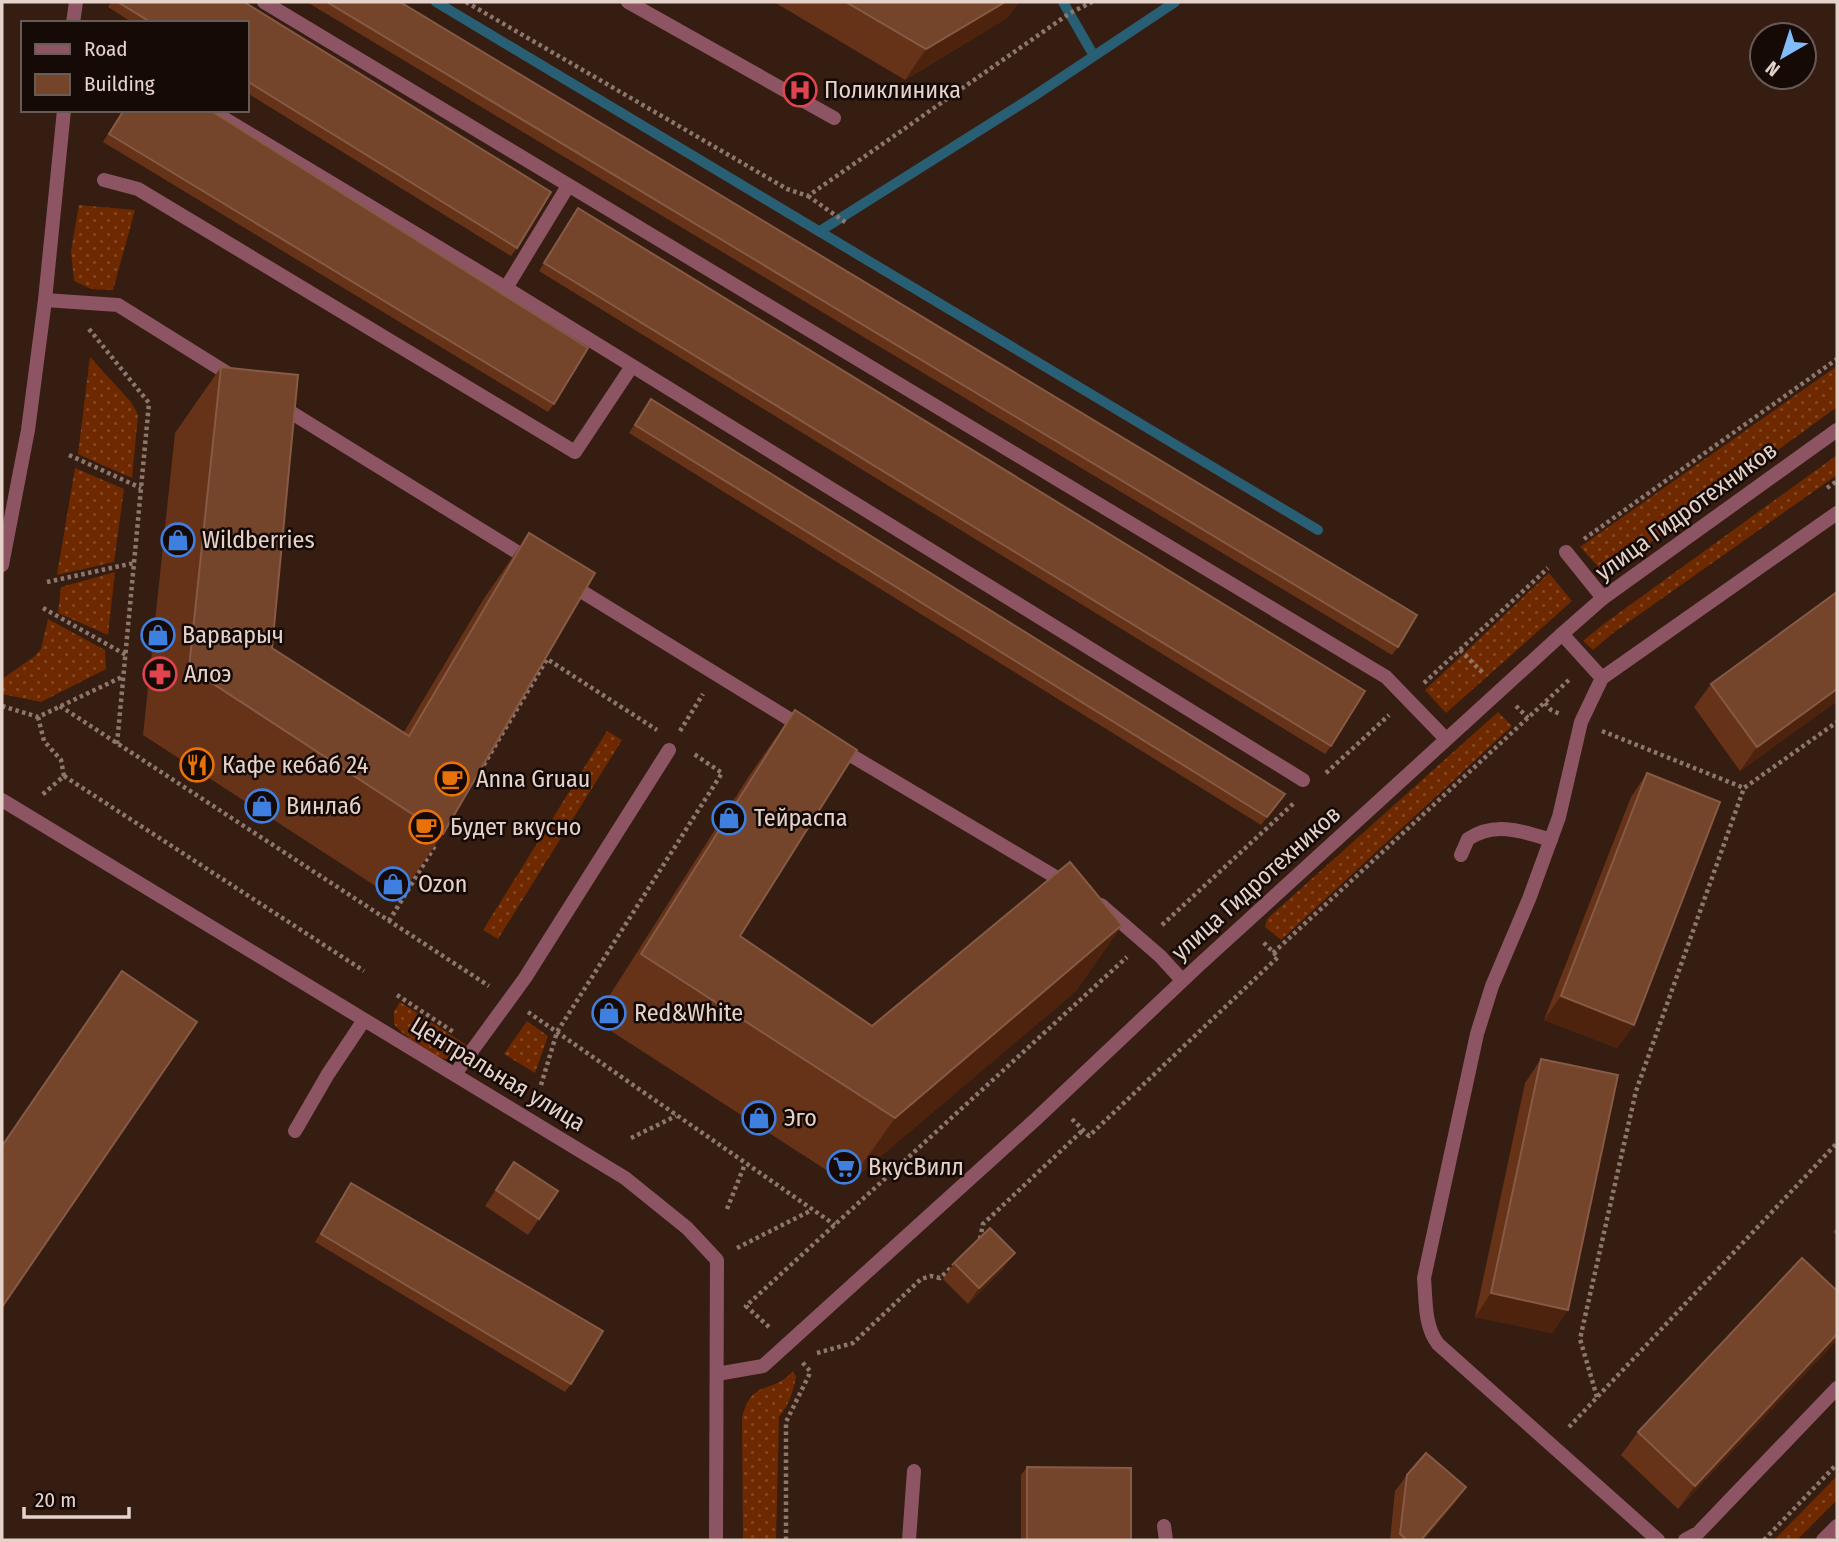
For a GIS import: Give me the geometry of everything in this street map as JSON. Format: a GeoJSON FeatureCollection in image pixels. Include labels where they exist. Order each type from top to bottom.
{"type":"FeatureCollection","features":[{"type":"Feature","properties":{"kind":"street"},"geometry":{"type":"LineString","coordinates":[[74,21],[76,2]]}},
{"type":"Feature","properties":{"kind":"street"},"geometry":{"type":"LineString","coordinates":[[264,2],[1386,677],[1447,739]]}},
{"type":"Feature","properties":{"kind":"street"},"geometry":{"type":"LineString","coordinates":[[628,2],[834,118]]}},
{"type":"Feature","properties":{"kind":"street"},"geometry":{"type":"LineString","coordinates":[[2,565],[28,430],[45,300],[64,112]]}},
{"type":"Feature","properties":{"kind":"street"},"geometry":{"type":"LineString","coordinates":[[213,112],[506,288],[1303,780]]}},
{"type":"Feature","properties":{"kind":"street"},"geometry":{"type":"LineString","coordinates":[[104,180],[138,189],[575,453],[632,366]]}},
{"type":"Feature","properties":{"kind":"street"},"geometry":{"type":"LineString","coordinates":[[506,288],[568,186]]}},
{"type":"Feature","properties":{"kind":"street"},"geometry":{"type":"LineString","coordinates":[[45,300],[118,305],[817,736],[1098,902],[1160,956],[1182,980]]}},
{"type":"Feature","properties":{"kind":"street","name":"улица Гидротехников"},"geometry":{"type":"LineString","coordinates":[[717,1374],[764,1366],[1037,1119],[1182,980],[1603,598],[1837,430]]}},
{"type":"Feature","properties":{"kind":"street"},"geometry":{"type":"LineString","coordinates":[[1658,1540],[1438,1345],[1432,1337],[1427,1316],[1424,1278],[1477,1034],[1492,986],[1551,840],[1581,722],[1602,678],[1837,513]]}},
{"type":"Feature","properties":{"kind":"street"},"geometry":{"type":"LineString","coordinates":[[1572,547],[1603,598]]}},
{"type":"Feature","properties":{"kind":"street"},"geometry":{"type":"LineString","coordinates":[[1562,634],[1602,678]]}},
{"type":"Feature","properties":{"kind":"street"},"geometry":{"type":"LineString","coordinates":[[455,1074],[510,1000],[671,745]]}},
{"type":"Feature","properties":{"kind":"street","name":"Центральная улица"},"geometry":{"type":"LineString","coordinates":[[2,800],[625,1178],[687,1228],[717,1260],[716,1540]]}},
{"type":"Feature","properties":{"kind":"street"},"geometry":{"type":"LineString","coordinates":[[1461,855],[1468,839],[1486,829],[1519,829],[1551,840]]}},
{"type":"Feature","properties":{"kind":"street"},"geometry":{"type":"LineString","coordinates":[[295,1131],[364,1020]]}},
{"type":"Feature","properties":{"kind":"street"},"geometry":{"type":"LineString","coordinates":[[1685,1540],[1698,1533],[1837,1388]]}},
{"type":"Feature","properties":{"kind":"street"},"geometry":{"type":"LineString","coordinates":[[909,1540],[914,1472]]}},
{"type":"Feature","properties":{"kind":"street"},"geometry":{"type":"LineString","coordinates":[[1823,1540],[1837,1526]]}},
{"type":"Feature","properties":{"kind":"path"},"geometry":{"type":"LineString","coordinates":[[808,197],[848,224]]}},
{"type":"Feature","properties":{"kind":"path"},"geometry":{"type":"LineString","coordinates":[[86,325],[149,403],[117,744]]}},
{"type":"Feature","properties":{"kind":"path"},"geometry":{"type":"LineString","coordinates":[[1572,547],[1837,359]]}},
{"type":"Feature","properties":{"kind":"path"},"geometry":{"type":"LineString","coordinates":[[69,455],[141,488]]}},
{"type":"Feature","properties":{"kind":"path"},"geometry":{"type":"LineString","coordinates":[[47,582],[134,563]]}},
{"type":"Feature","properties":{"kind":"path"},"geometry":{"type":"LineString","coordinates":[[1422,685],[1551,565]]}},
{"type":"Feature","properties":{"kind":"path"},"geometry":{"type":"LineString","coordinates":[[43,608],[126,655]]}},
{"type":"Feature","properties":{"kind":"path"},"geometry":{"type":"LineString","coordinates":[[1460,650],[1489,679]]}},
{"type":"Feature","properties":{"kind":"path"},"geometry":{"type":"LineString","coordinates":[[475,778],[547,659],[671,745],[722,773],[557,1032],[541,1085]]}},
{"type":"Feature","properties":{"kind":"path"},"geometry":{"type":"LineString","coordinates":[[2,706],[38,717],[124,675]]}},
{"type":"Feature","properties":{"kind":"path"},"geometry":{"type":"LineString","coordinates":[[971,1249],[981,1239],[983,1224],[1083,1130],[1089,1136],[1278,957],[1273,953],[1573,677]]}},
{"type":"Feature","properties":{"kind":"path"},"geometry":{"type":"LineString","coordinates":[[671,745],[710,684]]}},
{"type":"Feature","properties":{"kind":"path"},"geometry":{"type":"LineString","coordinates":[[1545,703],[1551,710],[1567,716]]}},
{"type":"Feature","properties":{"kind":"path"},"geometry":{"type":"LineString","coordinates":[[60,706],[510,1000],[835,1225]]}},
{"type":"Feature","properties":{"kind":"path"},"geometry":{"type":"LineString","coordinates":[[1319,780],[1390,714]]}},
{"type":"Feature","properties":{"kind":"path"},"geometry":{"type":"LineString","coordinates":[[38,717],[44,741],[61,760],[64,776],[364,971]]}},
{"type":"Feature","properties":{"kind":"path"},"geometry":{"type":"LineString","coordinates":[[1597,1397],[1580,1339],[1636,1091],[1744,788],[1837,722]]}},
{"type":"Feature","properties":{"kind":"path"},"geometry":{"type":"LineString","coordinates":[[1598,730],[1744,788]]}},
{"type":"Feature","properties":{"kind":"path"},"geometry":{"type":"LineString","coordinates":[[42,795],[64,776]]}},
{"type":"Feature","properties":{"kind":"path"},"geometry":{"type":"LineString","coordinates":[[1156,930],[1298,799]]}},
{"type":"Feature","properties":{"kind":"path"},"geometry":{"type":"LineString","coordinates":[[389,921],[439,838]]}},
{"type":"Feature","properties":{"kind":"path"},"geometry":{"type":"LineString","coordinates":[[775,1332],[746,1306],[1124,960]]}},
{"type":"Feature","properties":{"kind":"path"},"geometry":{"type":"LineString","coordinates":[[397,995],[462,1037]]}},
{"type":"Feature","properties":{"kind":"path"},"geometry":{"type":"LineString","coordinates":[[631,1138],[676,1116]]}},
{"type":"Feature","properties":{"kind":"path"},"geometry":{"type":"LineString","coordinates":[[1569,1427],[1837,1143]]}},
{"type":"Feature","properties":{"kind":"path"},"geometry":{"type":"LineString","coordinates":[[727,1209],[745,1164]]}},
{"type":"Feature","properties":{"kind":"path"},"geometry":{"type":"LineString","coordinates":[[737,1248],[813,1210]]}},
{"type":"Feature","properties":{"kind":"path"},"geometry":{"type":"LineString","coordinates":[[798,1357],[853,1343],[921,1279],[931,1276],[940,1278],[961,1258]]}},
{"type":"Feature","properties":{"kind":"path"},"geometry":{"type":"LineString","coordinates":[[786,1540],[786,1422],[810,1371]]}},
{"type":"Feature","properties":{"kind":"path"},"geometry":{"type":"LineString","coordinates":[[1764,1540],[1837,1464]]}},
{"type":"Feature","properties":{"kind":"shaded area"},"geometry":{"type":"Polygon","coordinates":[[[79,205],[135,210],[113,290],[91,289],[74,281],[71,251],[79,205]]]}},
{"type":"Feature","properties":{"kind":"shaded area"},"geometry":{"type":"Polygon","coordinates":[[[90,357],[131,402],[138,415],[132,478],[78,454],[90,357]]]}},
{"type":"Feature","properties":{"kind":"shaded area"},"geometry":{"type":"Polygon","coordinates":[[[1837,366],[1837,407],[1606,575],[1580,547],[1837,366]]]}},
{"type":"Feature","properties":{"kind":"shaded area"},"geometry":{"type":"Polygon","coordinates":[[[1837,455],[1837,475],[1613,633],[1593,650],[1583,641],[1605,623],[1837,455]]]}},
{"type":"Feature","properties":{"kind":"shaded area"},"geometry":{"type":"Polygon","coordinates":[[[75,468],[124,489],[114,562],[57,575],[75,468]]]}},
{"type":"Feature","properties":{"kind":"shaded area"},"geometry":{"type":"Polygon","coordinates":[[[115,572],[108,635],[58,613],[61,587],[115,572]]]}},
{"type":"Feature","properties":{"kind":"shaded area"},"geometry":{"type":"Polygon","coordinates":[[[1549,573],[1572,601],[1446,713],[1425,690],[1549,573]]]}},
{"type":"Feature","properties":{"kind":"shaded area"},"geometry":{"type":"Polygon","coordinates":[[[48,619],[105,650],[106,669],[41,702],[2,694],[2,679],[41,649],[48,619]]]}},
{"type":"Feature","properties":{"kind":"shaded area"},"geometry":{"type":"Polygon","coordinates":[[[1498,712],[1512,726],[1281,940],[1265,927],[1267,919],[1498,712]]]}},
{"type":"Feature","properties":{"kind":"shaded area"},"geometry":{"type":"Polygon","coordinates":[[[607,731],[622,740],[498,939],[483,930],[607,731]]]}},
{"type":"Feature","properties":{"kind":"shaded area"},"geometry":{"type":"Polygon","coordinates":[[[400,1002],[468,1046],[459,1056],[444,1059],[420,1046],[394,1024],[394,1012],[400,1002]]]}},
{"type":"Feature","properties":{"kind":"shaded area"},"geometry":{"type":"Polygon","coordinates":[[[527,1021],[548,1036],[535,1073],[504,1054],[527,1021]]]}},
{"type":"Feature","properties":{"kind":"shaded area"},"geometry":{"type":"Polygon","coordinates":[[[793,1371],[796,1377],[792,1393],[779,1417],[776,1540],[743,1540],[742,1418],[746,1405],[757,1391],[778,1383],[793,1371]]]}},
{"type":"Feature","properties":{"kind":"shaded area"},"geometry":{"type":"Polygon","coordinates":[[[1837,1476],[1837,1500],[1797,1540],[1774,1540],[1837,1476]]]}},
{"type":"Feature","properties":{"kind":"building"},"geometry":{"type":"Polygon","coordinates":[[[118,2],[244,2],[551,192],[517,248],[248,82],[248,21],[149,21],[118,2]]]}},
{"type":"Feature","properties":{"kind":"building"},"geometry":{"type":"Polygon","coordinates":[[[327,2],[400,2],[1417,615],[1398,647],[327,2]]]}},
{"type":"Feature","properties":{"kind":"building"},"geometry":{"type":"Polygon","coordinates":[[[846,2],[1005,2],[926,49],[846,2]]]}},
{"type":"Feature","properties":{"kind":"building"},"geometry":{"type":"Polygon","coordinates":[[[123,112],[213,112],[588,348],[554,404],[109,134],[123,112]]]}},
{"type":"Feature","properties":{"kind":"building"},"geometry":{"type":"Polygon","coordinates":[[[578,208],[1365,691],[1331,746],[544,263],[578,208]]]}},
{"type":"Feature","properties":{"kind":"building"},"geometry":{"type":"Polygon","coordinates":[[[221,367],[298,375],[272,648],[409,736],[529,533],[595,573],[443,834],[189,668],[221,367]]]}},
{"type":"Feature","properties":{"kind":"building"},"geometry":{"type":"Polygon","coordinates":[[[651,399],[1285,794],[1267,817],[635,425],[651,399]]]}},
{"type":"Feature","properties":{"kind":"building"},"geometry":{"type":"Polygon","coordinates":[[[1837,592],[1837,689],[1757,747],[1711,684],[1837,592]]]}},
{"type":"Feature","properties":{"kind":"building"},"geometry":{"type":"Polygon","coordinates":[[[795,710],[857,750],[740,936],[872,1026],[1070,862],[1122,925],[895,1118],[641,954],[795,710]]]}},
{"type":"Feature","properties":{"kind":"building"},"geometry":{"type":"Polygon","coordinates":[[[1647,773],[1720,802],[1634,1025],[1561,996],[1647,773]]]}},
{"type":"Feature","properties":{"kind":"building"},"geometry":{"type":"Polygon","coordinates":[[[122,971],[197,1022],[2,1307],[2,1146],[122,971]]]}},
{"type":"Feature","properties":{"kind":"building"},"geometry":{"type":"Polygon","coordinates":[[[1541,1059],[1618,1075],[1568,1310],[1491,1293],[1541,1059]]]}},
{"type":"Feature","properties":{"kind":"building"},"geometry":{"type":"Polygon","coordinates":[[[514,1162],[558,1191],[539,1219],[496,1190],[514,1162]]]}},
{"type":"Feature","properties":{"kind":"building"},"geometry":{"type":"Polygon","coordinates":[[[351,1183],[603,1331],[571,1384],[321,1234],[351,1183]]]}},
{"type":"Feature","properties":{"kind":"building"},"geometry":{"type":"Polygon","coordinates":[[[990,1228],[1015,1253],[979,1288],[954,1263],[990,1228]]]}},
{"type":"Feature","properties":{"kind":"building"},"geometry":{"type":"Polygon","coordinates":[[[1802,1258],[1837,1291],[1837,1334],[1695,1486],[1638,1432],[1802,1258]]]}},
{"type":"Feature","properties":{"kind":"building"},"geometry":{"type":"Polygon","coordinates":[[[1426,1453],[1466,1487],[1421,1540],[1407,1540],[1400,1534],[1407,1475],[1426,1453]]]}},
{"type":"Feature","properties":{"kind":"building"},"geometry":{"type":"Polygon","coordinates":[[[1027,1467],[1131,1468],[1131,1540],[1027,1540],[1027,1467]]]}},
{"type":"Feature","properties":{"kind":"waterway"},"geometry":{"type":"LineString","coordinates":[[436,2],[1318,530]]}},
{"type":"Feature","properties":{"kind":"waterway"},"geometry":{"type":"LineString","coordinates":[[1063,2],[1094,56]]}},
{"type":"Feature","properties":{"kind":"waterway"},"geometry":{"type":"LineString","coordinates":[[820,231],[1031,98],[1175,2]]}},
{"type":"Feature","properties":{"kind":"place","name":"Поликлиника"},"geometry":{"type":"Point","coordinates":[800,90]}},
{"type":"Feature","properties":{"kind":"place","name":"Wildberries"},"geometry":{"type":"Point","coordinates":[178,540]}},
{"type":"Feature","properties":{"kind":"place","name":"Варварыч"},"geometry":{"type":"Point","coordinates":[158,635]}},
{"type":"Feature","properties":{"kind":"place","name":"Алоэ"},"geometry":{"type":"Point","coordinates":[160,674]}},
{"type":"Feature","properties":{"kind":"place","name":"Кафе кебаб 24"},"geometry":{"type":"Point","coordinates":[197,765]}},
{"type":"Feature","properties":{"kind":"place","name":"Anna Gruau"},"geometry":{"type":"Point","coordinates":[452,779]}},
{"type":"Feature","properties":{"kind":"place","name":"Винлаб"},"geometry":{"type":"Point","coordinates":[262,806]}},
{"type":"Feature","properties":{"kind":"place","name":"Тейраспа"},"geometry":{"type":"Point","coordinates":[729,818]}},
{"type":"Feature","properties":{"kind":"place","name":"Будет вкусно"},"geometry":{"type":"Point","coordinates":[426,827]}},
{"type":"Feature","properties":{"kind":"place","name":"Ozon"},"geometry":{"type":"Point","coordinates":[393,884]}},
{"type":"Feature","properties":{"kind":"place","name":"Red&White"},"geometry":{"type":"Point","coordinates":[609,1013]}},
{"type":"Feature","properties":{"kind":"place","name":"Эго"},"geometry":{"type":"Point","coordinates":[759,1118]}},
{"type":"Feature","properties":{"kind":"place","name":"ВкусВилл"},"geometry":{"type":"Point","coordinates":[844,1167]}}]}
